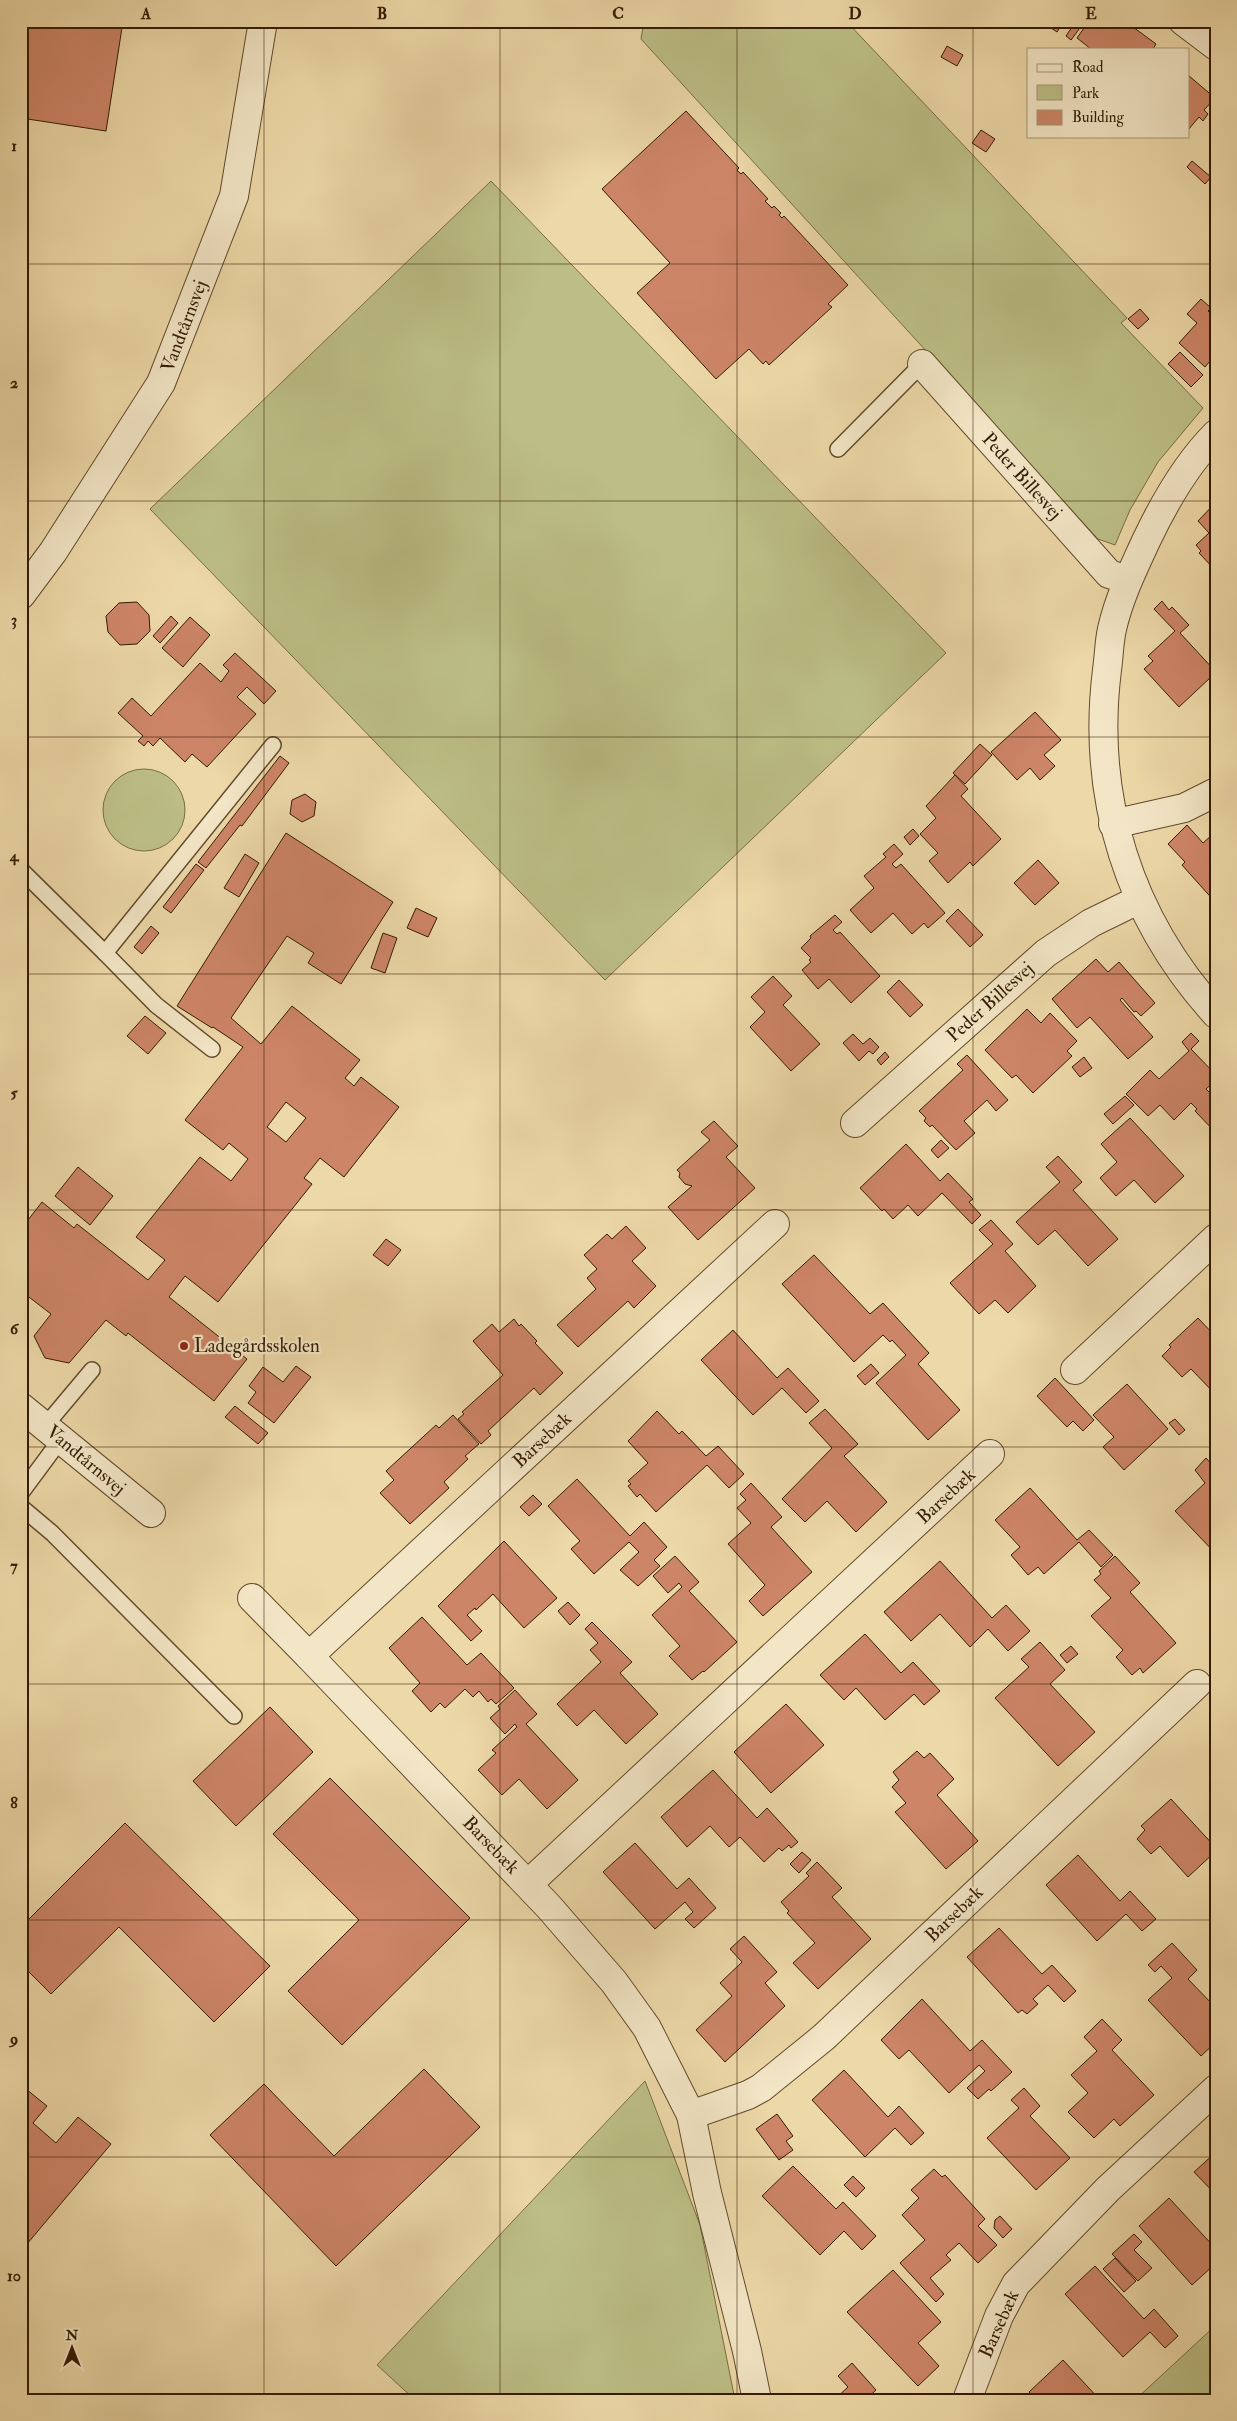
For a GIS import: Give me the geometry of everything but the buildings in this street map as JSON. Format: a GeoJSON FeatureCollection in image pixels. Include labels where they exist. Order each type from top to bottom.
{"type":"FeatureCollection","features":[{"type":"Feature","properties":{"kind":"street","name":"Vandtårnsvej"},"geometry":{"type":"LineString","coordinates":[[21,596],[54,552],[162,383],[234,196],[263,21]]}},
{"type":"Feature","properties":{"kind":"street"},"geometry":{"type":"LineString","coordinates":[[1183,21],[1216,46]]}},
{"type":"Feature","properties":{"kind":"street","name":"Peder Billesvej"},"geometry":{"type":"LineString","coordinates":[[922,364],[1110,574],[1128,580]]}},
{"type":"Feature","properties":{"kind":"street"},"geometry":{"type":"LineString","coordinates":[[1216,434],[1165,500],[1128,580],[1112,629],[1102,708],[1104,766],[1113,824],[1138,900],[1166,951],[1189,985],[1216,1014]]}},
{"type":"Feature","properties":{"kind":"street"},"geometry":{"type":"LineString","coordinates":[[1113,824],[1184,808],[1216,792]]}},
{"type":"Feature","properties":{"kind":"street","name":"Peder Billesvej"},"geometry":{"type":"LineString","coordinates":[[855,1123],[1046,953],[1091,923],[1138,900]]}},
{"type":"Feature","properties":{"kind":"street","name":"Barsebæk"},"geometry":{"type":"LineString","coordinates":[[309,1656],[775,1224]]}},
{"type":"Feature","properties":{"kind":"street"},"geometry":{"type":"LineString","coordinates":[[1075,1370],[1216,1238]]}},
{"type":"Feature","properties":{"kind":"street","name":"Vandtårnsvej"},"geometry":{"type":"LineString","coordinates":[[21,1407],[151,1513]]}},
{"type":"Feature","properties":{"kind":"street","name":"Barsebæk"},"geometry":{"type":"LineString","coordinates":[[528,1884],[990,1454]]}},
{"type":"Feature","properties":{"kind":"street","name":"Barsebæk"},"geometry":{"type":"LineString","coordinates":[[252,1598],[528,1884],[592,1955],[634,2009],[661,2054],[691,2115],[707,2193],[747,2350],[757,2400]]}},
{"type":"Feature","properties":{"kind":"street","name":"Barsebæk"},"geometry":{"type":"LineString","coordinates":[[691,2115],[748,2095],[760,2088],[824,2038],[1197,1684]]}},
{"type":"Feature","properties":{"kind":"street","name":"Barsebæk"},"geometry":{"type":"LineString","coordinates":[[967,2400],[1003,2307],[1016,2284],[1108,2189],[1216,2089]]}},
{"type":"Feature","properties":{"kind":"lane"},"geometry":{"type":"LineString","coordinates":[[838,449],[922,364]]}},
{"type":"Feature","properties":{"kind":"lane"},"geometry":{"type":"LineString","coordinates":[[105,953],[273,745]]}},
{"type":"Feature","properties":{"kind":"lane"},"geometry":{"type":"LineString","coordinates":[[21,870],[156,1005],[212,1048]]}},
{"type":"Feature","properties":{"kind":"lane"},"geometry":{"type":"LineString","coordinates":[[21,1493],[53,1432],[92,1370]]}},
{"type":"Feature","properties":{"kind":"lane"},"geometry":{"type":"LineString","coordinates":[[21,1507],[52,1533],[234,1716]]}},
{"type":"Feature","properties":{"kind":"green space"},"geometry":{"type":"Polygon","coordinates":[[[644,21],[846,21],[1127,318],[1121,323],[1203,408],[1158,462],[1130,510],[1115,545],[1098,539],[641,39],[644,21]]]}},
{"type":"Feature","properties":{"kind":"green space"},"geometry":{"type":"Polygon","coordinates":[[[491,181],[946,653],[605,980],[150,509],[491,181]]]}},
{"type":"Feature","properties":{"kind":"green space"},"geometry":{"type":"Polygon","coordinates":[[[144,769],[160,772],[173,781],[182,794],[185,810],[182,826],[173,839],[160,848],[144,851],[128,848],[115,839],[106,826],[103,810],[106,794],[115,781],[128,772],[144,769]]]}},
{"type":"Feature","properties":{"kind":"green space"},"geometry":{"type":"Polygon","coordinates":[[[645,2081],[700,2225],[735,2400],[415,2400],[377,2365],[645,2081]]]}},
{"type":"Feature","properties":{"kind":"green space"},"geometry":{"type":"Polygon","coordinates":[[[1216,2325],[1216,2400],[1135,2400],[1216,2325]]]}},
{"type":"Feature","properties":{"kind":"place","name":"Ladegårdsskolen"},"geometry":{"type":"Point","coordinates":[184,1346]}}]}
